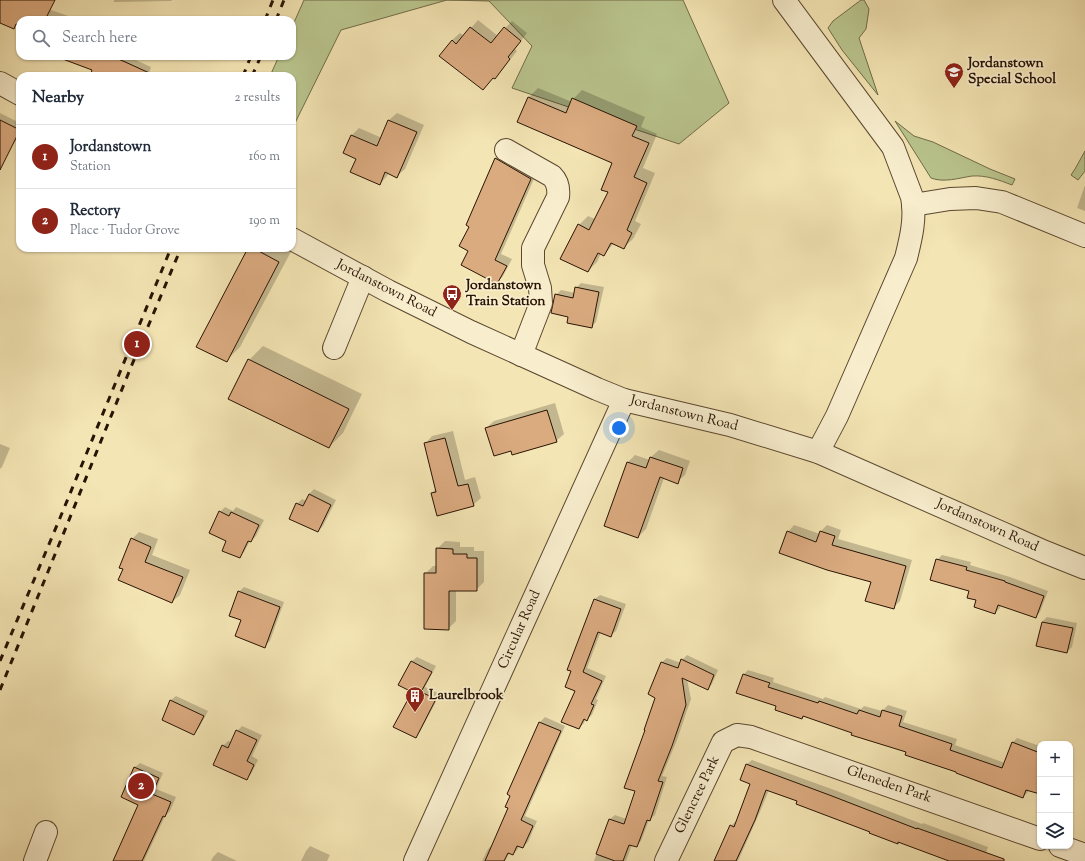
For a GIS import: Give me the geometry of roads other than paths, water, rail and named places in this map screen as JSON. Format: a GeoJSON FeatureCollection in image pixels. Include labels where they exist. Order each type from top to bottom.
{"type":"FeatureCollection","features":[{"type":"Feature","properties":{"kind":"street"},"geometry":{"type":"LineString","coordinates":[[784,0],[893,147],[914,205],[912,235],[906,258],[837,416],[818,452]]}},
{"type":"Feature","properties":{"kind":"street"},"geometry":{"type":"LineString","coordinates":[[0,84],[16,92]]}},
{"type":"Feature","properties":{"kind":"street"},"geometry":{"type":"LineString","coordinates":[[506,150],[552,176],[556,180],[558,190],[558,196],[533,248],[532,265],[540,288],[541,303],[520,355]]}},
{"type":"Feature","properties":{"kind":"street"},"geometry":{"type":"LineString","coordinates":[[914,205],[950,199],[976,198],[1002,202],[1085,236]]}},
{"type":"Feature","properties":{"kind":"street","name":"Jordanstown Road"},"geometry":{"type":"LineString","coordinates":[[296,241],[464,329],[597,389],[624,400],[730,425],[818,452],[1045,552],[1085,568]]}},
{"type":"Feature","properties":{"kind":"street"},"geometry":{"type":"LineString","coordinates":[[334,348],[363,277]]}},
{"type":"Feature","properties":{"kind":"street","name":"Circular Road"},"geometry":{"type":"LineString","coordinates":[[415,861],[624,400]]}},
{"type":"Feature","properties":{"kind":"street","name":"Gleneden Park"},"geometry":{"type":"LineString","coordinates":[[737,735],[751,737],[1037,838]]}},
{"type":"Feature","properties":{"kind":"street","name":"Glencree Park"},"geometry":{"type":"LineString","coordinates":[[666,861],[723,742],[737,735]]}},
{"type":"Feature","properties":{"kind":"street"},"geometry":{"type":"LineString","coordinates":[[35,861],[46,832]]}},
{"type":"Feature","properties":{"kind":"street"},"geometry":{"type":"LineString","coordinates":[[1070,849],[1084,853]]}},
{"type":"Feature","properties":{"kind":"railway"},"geometry":{"type":"LineString","coordinates":[[267,16],[273,0]]}},
{"type":"Feature","properties":{"kind":"railway"},"geometry":{"type":"LineString","coordinates":[[278,16],[284,0]]}},
{"type":"Feature","properties":{"kind":"railway"},"geometry":{"type":"LineString","coordinates":[[245,72],[249,60]]}},
{"type":"Feature","properties":{"kind":"railway"},"geometry":{"type":"LineString","coordinates":[[254,72],[259,60]]}},
{"type":"Feature","properties":{"kind":"railway"},"geometry":{"type":"LineString","coordinates":[[0,661],[169,252]]}},
{"type":"Feature","properties":{"kind":"railway"},"geometry":{"type":"LineString","coordinates":[[0,690],[179,252]]}},
{"type":"Feature","properties":{"kind":"place","name":"Jordanstown Special School"},"geometry":{"type":"Point","coordinates":[954,89]}},
{"type":"Feature","properties":{"kind":"place","name":"Jordanstown Train Station"},"geometry":{"type":"Point","coordinates":[452,311]}},
{"type":"Feature","properties":{"kind":"place","name":"Jordanstown"},"geometry":{"type":"Point","coordinates":[137,344]}},
{"type":"Feature","properties":{"kind":"place","name":"Laurelbrook"},"geometry":{"type":"Point","coordinates":[415,713]}},
{"type":"Feature","properties":{"kind":"place","name":"Rectory"},"geometry":{"type":"Point","coordinates":[141,786]}}]}
